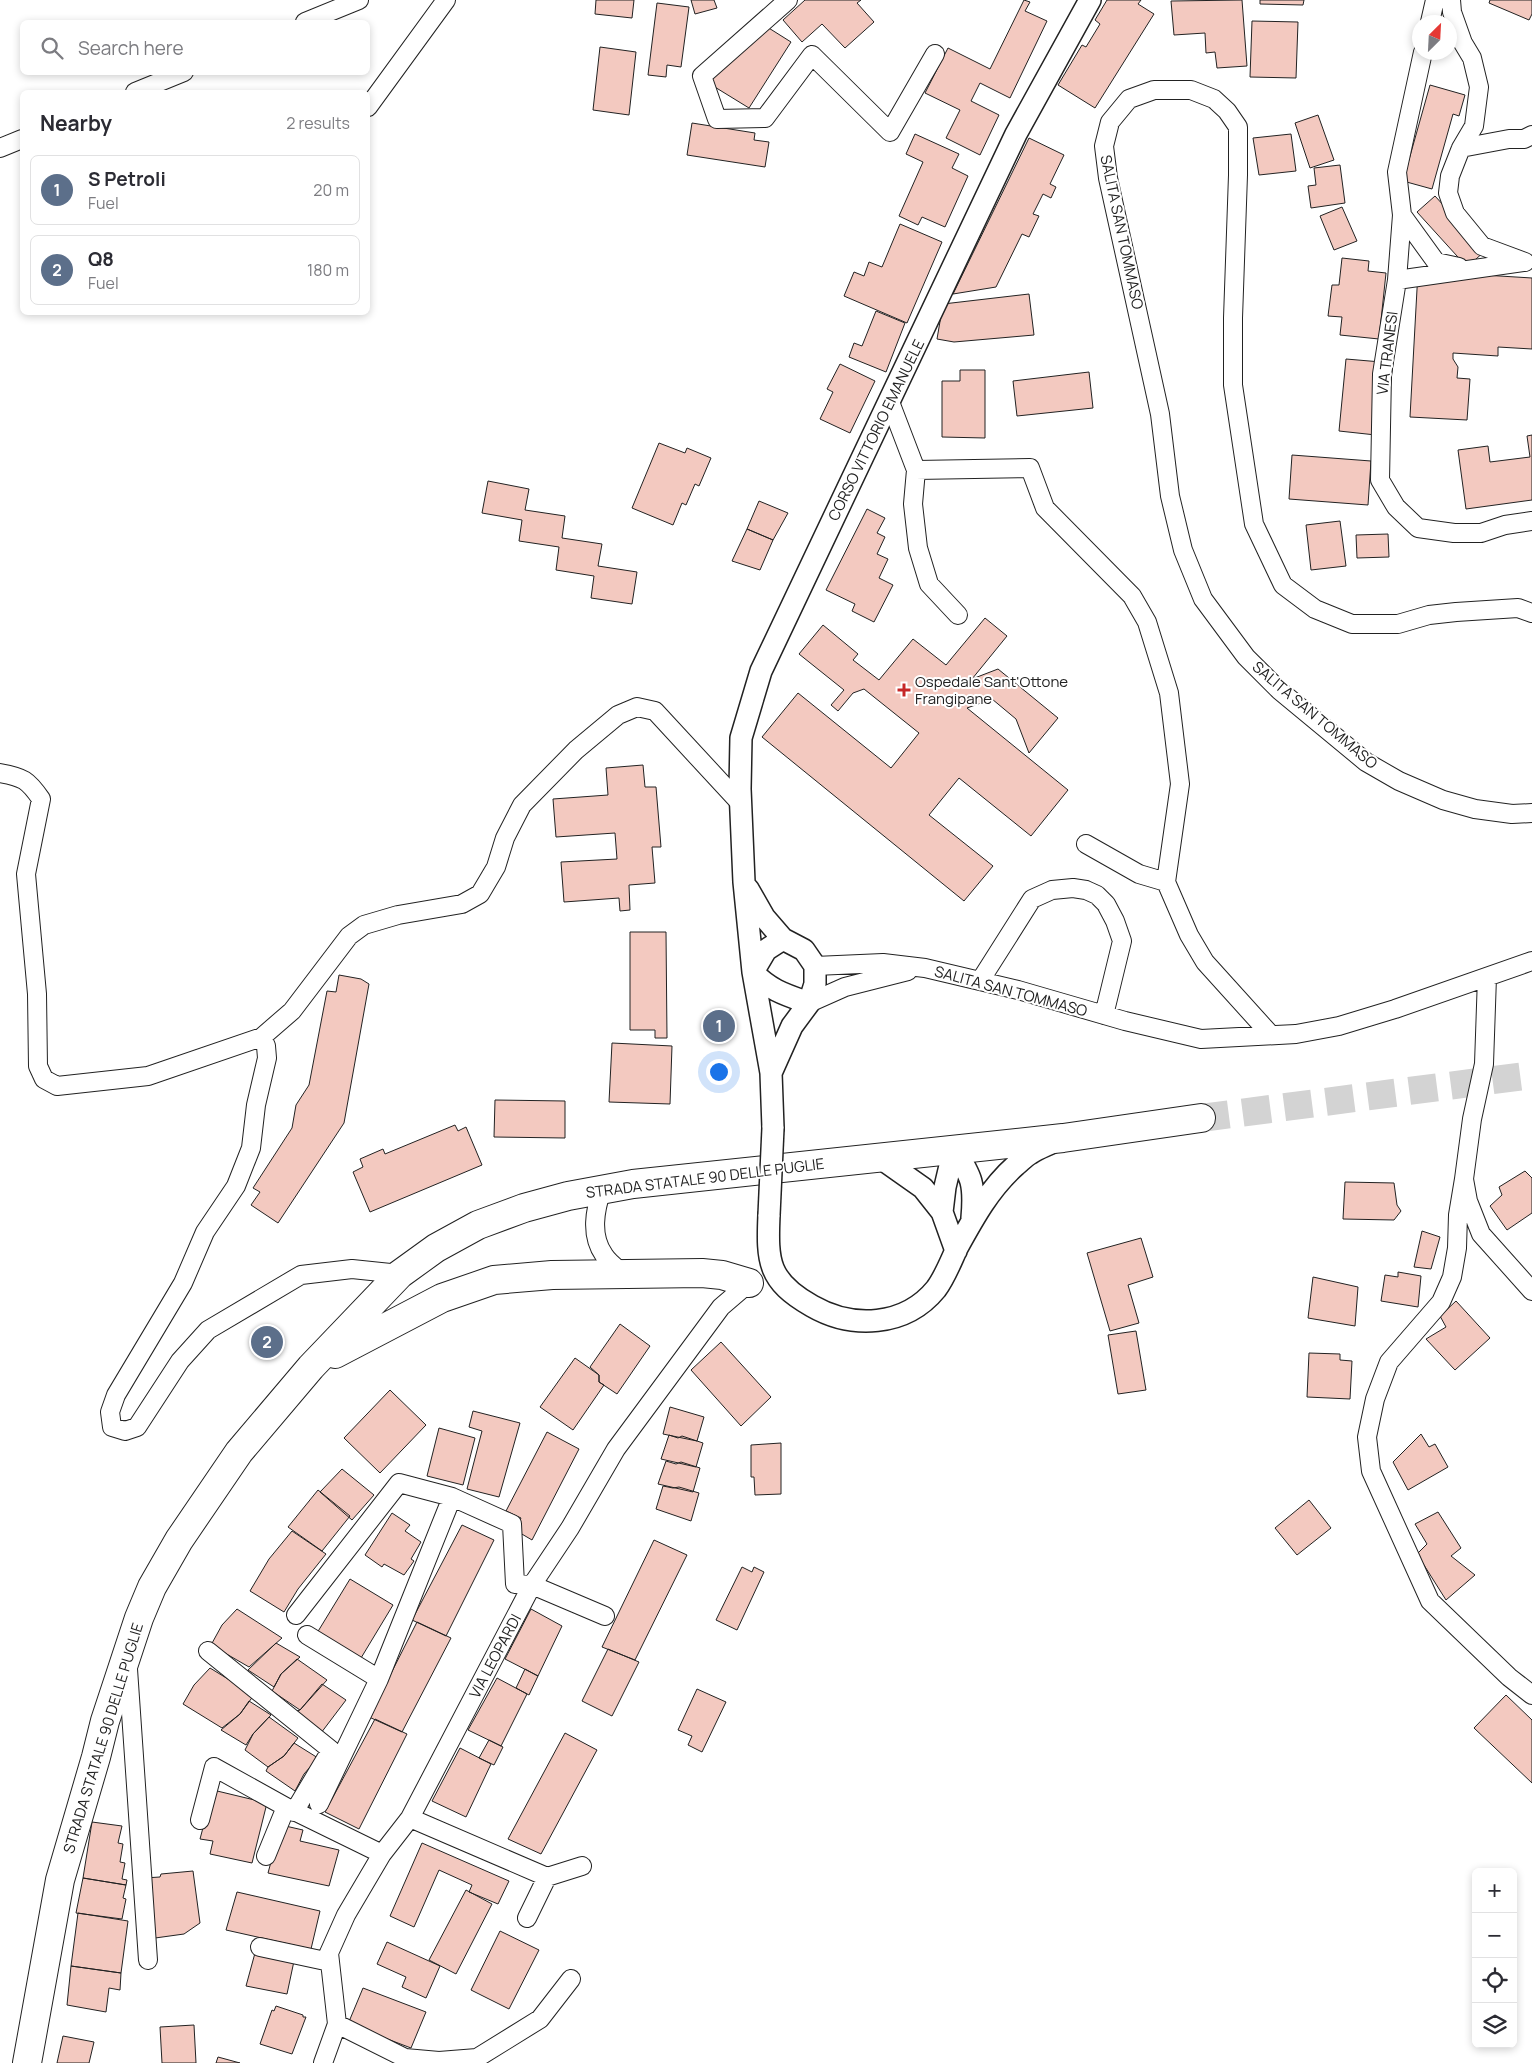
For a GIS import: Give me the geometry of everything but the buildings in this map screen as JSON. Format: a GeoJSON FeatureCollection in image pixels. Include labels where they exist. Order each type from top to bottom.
{"type":"FeatureCollection","features":[{"type":"Feature","properties":{"kind":"main road","name":"STRADA STATALE 90 DELLE PUGLIE"},"geometry":{"type":"LineString","coordinates":[[27,2063],[60,1880],[105,1721],[152,1587],[179,1540],[239,1452],[312,1367],[400,1274],[436,1248],[478,1225],[524,1208],[568,1196],[633,1184],[1063,1138],[1201,1118]]}},
{"type":"Feature","properties":{"kind":"main road"},"geometry":{"type":"LineString","coordinates":[[312,1367],[442,1298],[494,1280],[552,1275],[702,1273],[722,1275],[749,1283]]}},
{"type":"Feature","properties":{"kind":"street"},"geometry":{"type":"LineString","coordinates":[[310,20],[359,0]]}},
{"type":"Feature","properties":{"kind":"street"},"geometry":{"type":"LineString","coordinates":[[370,104],[446,0]]}},
{"type":"Feature","properties":{"kind":"street"},"geometry":{"type":"LineString","coordinates":[[788,0],[702,76],[718,119],[766,118],[812,55],[890,132],[935,54]]}},
{"type":"Feature","properties":{"kind":"street","name":"CORSO VITTORIO EMANUELE"},"geometry":{"type":"LineString","coordinates":[[1063,1138],[1029,1153],[1002,1178],[972,1221],[936,1289],[918,1305],[900,1315],[881,1321],[847,1320],[823,1313],[793,1296],[775,1276],[768,1249],[773,1128],[771,1073],[753,972],[744,882],[740,804],[741,738],[761,671],[1016,134],[1090,0]]}},
{"type":"Feature","properties":{"kind":"street"},"geometry":{"type":"LineString","coordinates":[[1432,15],[1435,0]]}},
{"type":"Feature","properties":{"kind":"street"},"geometry":{"type":"LineString","coordinates":[[1451,0],[1452,12],[1463,44],[1472,58],[1480,87],[1474,126],[1461,148],[1450,176],[1448,193],[1455,213],[1482,246],[1528,260]]}},
{"type":"Feature","properties":{"kind":"street","name":"VIA TRANESI"},"geometry":{"type":"LineString","coordinates":[[1421,60],[1397,172],[1402,215],[1397,280],[1382,374],[1380,480],[1396,507],[1418,528],[1454,533],[1481,533],[1505,525],[1532,520]]}},
{"type":"Feature","properties":{"kind":"street"},"geometry":{"type":"LineString","coordinates":[[140,90],[177,75]]}},
{"type":"Feature","properties":{"kind":"street","name":"SALITA SAN TOMMASO"},"geometry":{"type":"LineString","coordinates":[[1532,612],[1518,608],[1456,612],[1429,615],[1398,624],[1352,624],[1315,609],[1283,585],[1254,524],[1233,385],[1238,127],[1228,110],[1214,99],[1191,90],[1154,90],[1129,99],[1110,122],[1104,146],[1108,178],[1160,414],[1170,496],[1183,550],[1203,598],[1246,657],[1279,690],[1366,762],[1399,781],[1443,800],[1475,809],[1512,814],[1532,814]]}},
{"type":"Feature","properties":{"kind":"street"},"geometry":{"type":"LineString","coordinates":[[1461,148],[1510,139],[1524,139],[1532,135]]}},
{"type":"Feature","properties":{"kind":"street"},"geometry":{"type":"LineString","coordinates":[[0,148],[20,140]]}},
{"type":"Feature","properties":{"kind":"street"},"geometry":{"type":"LineString","coordinates":[[1402,215],[1436,262],[1472,270]]}},
{"type":"Feature","properties":{"kind":"street"},"geometry":{"type":"LineString","coordinates":[[1397,280],[1528,260]]}},
{"type":"Feature","properties":{"kind":"street"},"geometry":{"type":"LineString","coordinates":[[890,402],[916,470],[913,504],[918,548],[929,584],[958,615]]}},
{"type":"Feature","properties":{"kind":"street"},"geometry":{"type":"LineString","coordinates":[[916,470],[1030,468],[1045,508],[1132,596],[1147,622],[1169,693],[1178,766],[1180,784],[1166,882],[1188,935],[1205,962],[1271,1035]]}},
{"type":"Feature","properties":{"kind":"street"},"geometry":{"type":"LineString","coordinates":[[0,773],[15,775],[31,784],[41,799],[26,874],[37,994],[38,1066],[44,1079],[57,1086],[148,1076],[262,1037],[292,1010],[350,936],[364,925],[398,915],[462,904],[480,894],[496,867],[505,838],[522,805],[576,750],[618,715],[637,707],[655,711],[740,804]]}},
{"type":"Feature","properties":{"kind":"street"},"geometry":{"type":"LineString","coordinates":[[1086,844],[1139,874],[1166,882]]}},
{"type":"Feature","properties":{"kind":"street","name":"CORSO VITTORIO EMANUELE"},"geometry":{"type":"LineString","coordinates":[[744,882],[764,917],[784,939],[804,950],[814,966],[815,984],[809,1003],[792,1026],[771,1073]]}},
{"type":"Feature","properties":{"kind":"street"},"geometry":{"type":"LineString","coordinates":[[980,981],[1032,899],[1052,890],[1073,888],[1086,890],[1097,895],[1106,904],[1115,921],[1122,941],[1104,1015]]}},
{"type":"Feature","properties":{"kind":"street"},"geometry":{"type":"LineString","coordinates":[[784,939],[766,950],[753,972],[764,984],[809,1003]]}},
{"type":"Feature","properties":{"kind":"street","name":"SALITA SAN TOMMASO"},"geometry":{"type":"LineString","coordinates":[[814,966],[883,963],[925,968],[1018,990],[1104,1015],[1200,1039],[1296,1034],[1339,1026],[1395,1009],[1532,961]]}},
{"type":"Feature","properties":{"kind":"street","name":"SALITA SAN TOMMASO"},"geometry":{"type":"LineString","coordinates":[[809,1003],[845,987],[883,976],[925,968]]}},
{"type":"Feature","properties":{"kind":"street"},"geometry":{"type":"LineString","coordinates":[[1487,977],[1484,1064],[1472,1119],[1458,1215],[1457,1248],[1452,1277],[1441,1302],[1389,1362],[1375,1399],[1367,1437],[1371,1471],[1430,1601],[1509,1676],[1532,1695]]}},
{"type":"Feature","properties":{"kind":"street"},"geometry":{"type":"LineString","coordinates":[[262,1037],[266,1046],[267,1058],[256,1105],[251,1148],[236,1186],[205,1232],[183,1283],[116,1395],[110,1412],[112,1426],[126,1431],[137,1427],[180,1361],[208,1330],[302,1275],[352,1269],[400,1274]]}},
{"type":"Feature","properties":{"kind":"street"},"geometry":{"type":"LineString","coordinates":[[942,1212],[948,1169],[954,1149]]}},
{"type":"Feature","properties":{"kind":"street","name":"CORSO VITTORIO EMANUELE"},"geometry":{"type":"LineString","coordinates":[[954,1149],[970,1176],[974,1194],[972,1221]]}},
{"type":"Feature","properties":{"kind":"street"},"geometry":{"type":"LineString","coordinates":[[879,1157],[923,1188],[942,1212],[956,1251]]}},
{"type":"Feature","properties":{"kind":"street"},"geometry":{"type":"LineString","coordinates":[[1464,1179],[1468,1201],[1480,1234],[1532,1291]]}},
{"type":"Feature","properties":{"kind":"street"},"geometry":{"type":"LineString","coordinates":[[602,1190],[595,1209],[594,1224],[598,1242],[604,1256],[624,1275]]}},
{"type":"Feature","properties":{"kind":"street"},"geometry":{"type":"LineString","coordinates":[[749,1283],[775,1276]]}},
{"type":"Feature","properties":{"kind":"street","name":"VIA LEOPARDI"},"geometry":{"type":"LineString","coordinates":[[323,2063],[337,2024],[329,1953],[346,1915],[382,1854],[410,1818],[532,1585],[570,1528],[616,1449],[722,1307],[749,1283]]}},
{"type":"Feature","properties":{"kind":"street"},"geometry":{"type":"LineString","coordinates":[[296,1615],[399,1483],[452,1497],[512,1524],[515,1584],[532,1585],[605,1616]]}},
{"type":"Feature","properties":{"kind":"street"},"geometry":{"type":"LineString","coordinates":[[319,1804],[379,1679],[452,1497]]}},
{"type":"Feature","properties":{"kind":"street"},"geometry":{"type":"LineString","coordinates":[[307,1635],[379,1679]]}},
{"type":"Feature","properties":{"kind":"street"},"geometry":{"type":"LineString","coordinates":[[208,1651],[331,1750],[290,1809],[266,1856]]}},
{"type":"Feature","properties":{"kind":"street"},"geometry":{"type":"LineString","coordinates":[[127,1654],[148,1960]]}},
{"type":"Feature","properties":{"kind":"street"},"geometry":{"type":"LineString","coordinates":[[200,1820],[214,1767],[290,1809],[382,1854]]}},
{"type":"Feature","properties":{"kind":"street"},"geometry":{"type":"LineString","coordinates":[[410,1818],[547,1877],[582,1866]]}},
{"type":"Feature","properties":{"kind":"street"},"geometry":{"type":"LineString","coordinates":[[527,1918],[547,1877]]}},
{"type":"Feature","properties":{"kind":"street"},"geometry":{"type":"LineString","coordinates":[[260,1947],[330,1962]]}},
{"type":"Feature","properties":{"kind":"street"},"geometry":{"type":"LineString","coordinates":[[337,2024],[405,2058],[439,2061],[477,2058],[540,2020],[571,1979]]}},
{"type":"Feature","properties":{"kind":"tunnel"},"geometry":{"type":"LineString","coordinates":[[1201,1118],[1532,1075]]}},
{"type":"Feature","properties":{"kind":"place","name":"Ospedale Sant'Ottone Frangipane"},"geometry":{"type":"Point","coordinates":[904,690]}},
{"type":"Feature","properties":{"kind":"place","name":"S Petroli"},"geometry":{"type":"Point","coordinates":[719,1026]}},
{"type":"Feature","properties":{"kind":"place","name":"Q8"},"geometry":{"type":"Point","coordinates":[267,1342]}}]}
